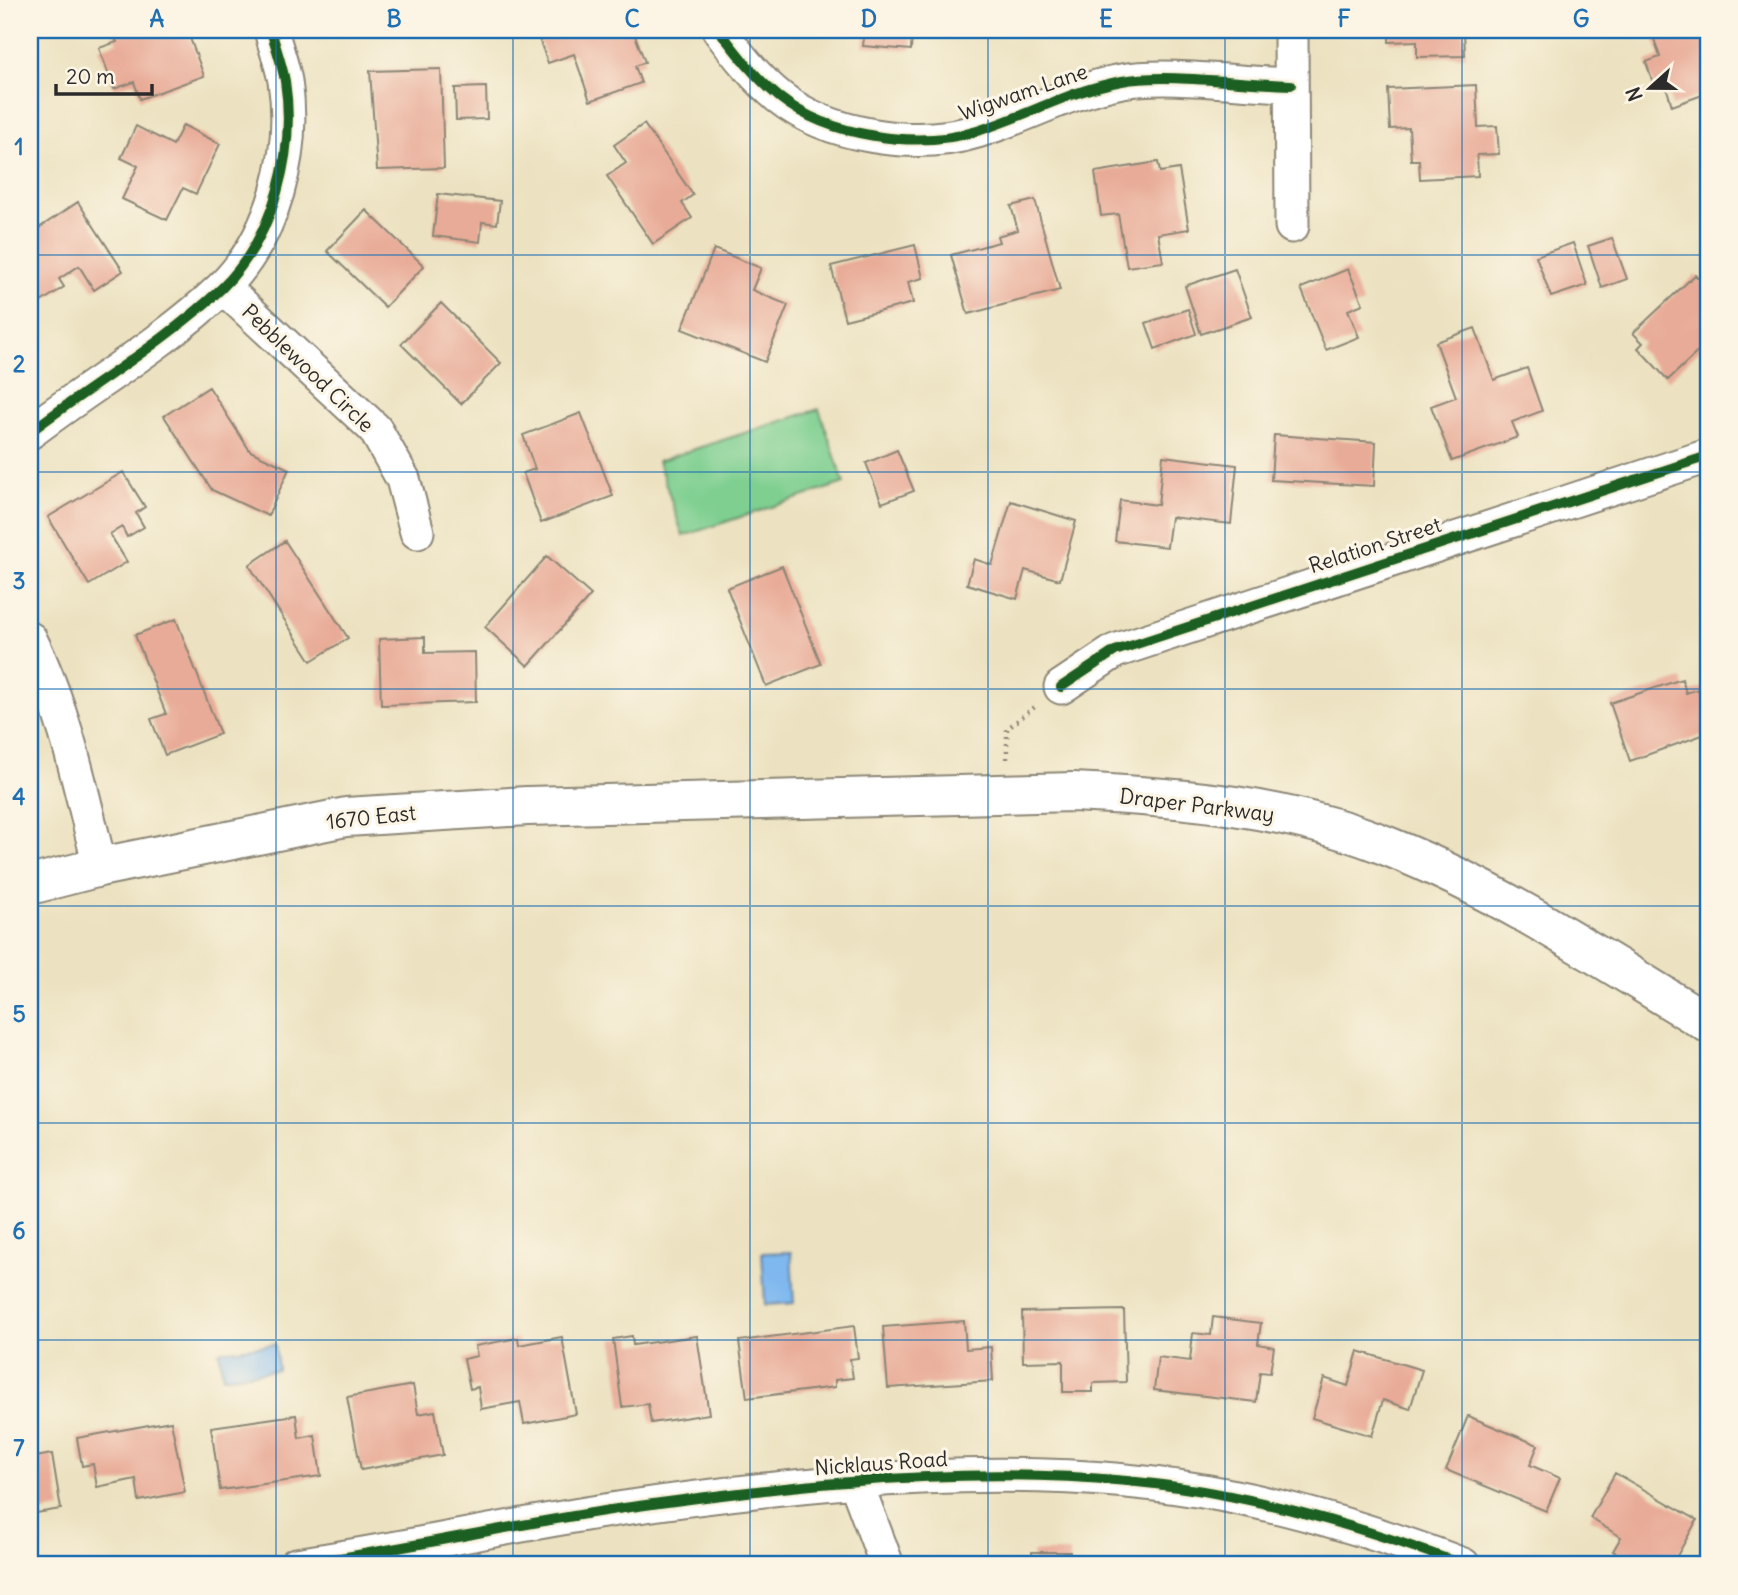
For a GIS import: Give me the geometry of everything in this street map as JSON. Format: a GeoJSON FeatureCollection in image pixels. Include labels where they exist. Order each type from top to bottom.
{"type":"FeatureCollection","features":[{"type":"Feature","properties":{"kind":"main road","name":"Draper Parkway"},"geometry":{"type":"LineString","coordinates":[[719,802],[1073,792],[1163,796],[1249,807],[1322,824],[1391,847],[1534,918],[1708,1023]]}},
{"type":"Feature","properties":{"kind":"main road","name":"1670 East"},"geometry":{"type":"LineString","coordinates":[[30,885],[100,867],[346,817],[527,806],[719,802]]}},
{"type":"Feature","properties":{"kind":"street"},"geometry":{"type":"LineString","coordinates":[[30,432],[174,328],[223,286],[254,245],[277,197],[287,142],[285,81],[271,30]]}},
{"type":"Feature","properties":{"kind":"street","name":"Wigwam Lane"},"geometry":{"type":"LineString","coordinates":[[719,30],[747,66],[780,97],[812,118],[895,138],[935,138],[975,132],[1051,100],[1125,80],[1162,79],[1291,85]]}},
{"type":"Feature","properties":{"kind":"street"},"geometry":{"type":"LineString","coordinates":[[1291,30],[1292,226]]}},
{"type":"Feature","properties":{"kind":"street","name":"Pebblewood Circle"},"geometry":{"type":"LineString","coordinates":[[223,286],[375,429],[403,479],[417,532]]}},
{"type":"Feature","properties":{"kind":"street","name":"Relation Street"},"geometry":{"type":"LineString","coordinates":[[1061,687],[1115,651],[1708,456]]}},
{"type":"Feature","properties":{"kind":"street"},"geometry":{"type":"LineString","coordinates":[[30,639],[45,670],[72,756],[100,867]]}},
{"type":"Feature","properties":{"kind":"street","name":"Nicklaus Road"},"geometry":{"type":"LineString","coordinates":[[296,1565],[398,1550],[623,1508],[940,1476],[1047,1476],[1227,1495],[1389,1536],[1463,1565]]}},
{"type":"Feature","properties":{"kind":"street"},"geometry":{"type":"LineString","coordinates":[[856,1483],[887,1565]]}},
{"type":"Feature","properties":{"kind":"path"},"geometry":{"type":"LineString","coordinates":[[1002,794],[1007,729],[1061,687]]}},
{"type":"Feature","properties":{"kind":"green space"},"geometry":{"type":"Polygon","coordinates":[[[819,409],[844,483],[683,536],[658,461],[819,409]]]}},
{"type":"Feature","properties":{"kind":"water"},"geometry":{"type":"Polygon","coordinates":[[[791,1252],[794,1303],[765,1305],[762,1253],[791,1252]]]}},
{"type":"Feature","properties":{"kind":"water"},"geometry":{"type":"Polygon","coordinates":[[[275,1344],[278,1370],[223,1377],[219,1351],[275,1344]]]}},
{"type":"Feature","properties":{"kind":"building"},"geometry":{"type":"Polygon","coordinates":[[[112,30],[187,30],[204,76],[140,99],[134,82],[114,89],[99,48],[117,42],[112,30]]]}},
{"type":"Feature","properties":{"kind":"building"},"geometry":{"type":"Polygon","coordinates":[[[633,30],[645,62],[635,66],[641,83],[590,101],[574,54],[548,63],[536,31],[633,30]]]}},
{"type":"Feature","properties":{"kind":"building"},"geometry":{"type":"Polygon","coordinates":[[[865,30],[951,30],[950,38],[912,34],[911,50],[863,46],[865,30]]]}},
{"type":"Feature","properties":{"kind":"building"},"geometry":{"type":"Polygon","coordinates":[[[1389,30],[1464,30],[1465,56],[1417,57],[1417,41],[1389,42],[1389,30]]]}},
{"type":"Feature","properties":{"kind":"building"},"geometry":{"type":"Polygon","coordinates":[[[1651,30],[1708,30],[1708,93],[1672,106],[1665,83],[1654,86],[1646,62],[1660,57],[1651,30]]]}},
{"type":"Feature","properties":{"kind":"building"},"geometry":{"type":"Polygon","coordinates":[[[441,69],[444,168],[377,170],[370,71],[441,69]]]}},
{"type":"Feature","properties":{"kind":"building"},"geometry":{"type":"Polygon","coordinates":[[[1476,85],[1478,127],[1497,126],[1499,154],[1477,155],[1478,176],[1420,179],[1419,160],[1411,160],[1409,128],[1390,129],[1388,89],[1476,85]]]}},
{"type":"Feature","properties":{"kind":"building"},"geometry":{"type":"Polygon","coordinates":[[[486,87],[487,119],[456,120],[455,88],[486,87]]]}},
{"type":"Feature","properties":{"kind":"building"},"geometry":{"type":"Polygon","coordinates":[[[644,124],[693,195],[682,203],[692,218],[653,244],[607,176],[626,163],[614,145],[644,124]]]}},
{"type":"Feature","properties":{"kind":"building"},"geometry":{"type":"Polygon","coordinates":[[[183,125],[220,144],[196,194],[183,188],[167,220],[122,199],[138,166],[121,158],[136,126],[173,145],[183,125]]]}},
{"type":"Feature","properties":{"kind":"building"},"geometry":{"type":"Polygon","coordinates":[[[1158,162],[1160,172],[1179,169],[1189,229],[1158,234],[1163,262],[1127,267],[1118,214],[1101,216],[1095,172],[1158,162]]]}},
{"type":"Feature","properties":{"kind":"building"},"geometry":{"type":"Polygon","coordinates":[[[438,194],[500,201],[497,224],[482,222],[480,242],[433,236],[438,194]]]}},
{"type":"Feature","properties":{"kind":"building"},"geometry":{"type":"Polygon","coordinates":[[[1035,200],[1060,290],[968,314],[951,255],[999,242],[997,236],[1018,230],[1011,206],[1035,200]]]}},
{"type":"Feature","properties":{"kind":"building"},"geometry":{"type":"Polygon","coordinates":[[[78,202],[123,271],[94,290],[79,266],[59,279],[64,287],[30,309],[30,234],[78,202]]]}},
{"type":"Feature","properties":{"kind":"building"},"geometry":{"type":"Polygon","coordinates":[[[366,210],[424,266],[385,307],[327,251],[366,210]]]}},
{"type":"Feature","properties":{"kind":"building"},"geometry":{"type":"Polygon","coordinates":[[[1612,238],[1627,279],[1602,288],[1588,246],[1612,238]]]}},
{"type":"Feature","properties":{"kind":"building"},"geometry":{"type":"Polygon","coordinates":[[[1573,243],[1587,285],[1551,297],[1536,256],[1573,243]]]}},
{"type":"Feature","properties":{"kind":"building"},"geometry":{"type":"Polygon","coordinates":[[[915,245],[923,278],[908,282],[913,303],[845,320],[831,266],[915,245]]]}},
{"type":"Feature","properties":{"kind":"building"},"geometry":{"type":"Polygon","coordinates":[[[714,249],[761,268],[752,290],[788,305],[765,362],[682,329],[714,249]]]}},
{"type":"Feature","properties":{"kind":"building"},"geometry":{"type":"Polygon","coordinates":[[[1235,269],[1252,317],[1201,334],[1185,286],[1235,269]]]}},
{"type":"Feature","properties":{"kind":"building"},"geometry":{"type":"Polygon","coordinates":[[[1348,269],[1363,304],[1348,310],[1359,337],[1326,350],[1301,288],[1348,269]]]}},
{"type":"Feature","properties":{"kind":"building"},"geometry":{"type":"Polygon","coordinates":[[[1695,275],[1708,289],[1708,342],[1668,380],[1638,348],[1643,343],[1633,333],[1695,275]]]}},
{"type":"Feature","properties":{"kind":"building"},"geometry":{"type":"Polygon","coordinates":[[[441,303],[501,363],[461,404],[401,344],[441,303]]]}},
{"type":"Feature","properties":{"kind":"building"},"geometry":{"type":"Polygon","coordinates":[[[1188,309],[1196,334],[1155,349],[1146,323],[1188,309]]]}},
{"type":"Feature","properties":{"kind":"building"},"geometry":{"type":"Polygon","coordinates":[[[1475,328],[1494,380],[1527,368],[1542,411],[1512,422],[1518,437],[1452,461],[1431,406],[1456,397],[1436,342],[1475,328]]]}},
{"type":"Feature","properties":{"kind":"building"},"geometry":{"type":"Polygon","coordinates":[[[209,387],[250,451],[289,469],[268,516],[212,490],[164,416],[209,387]]]}},
{"type":"Feature","properties":{"kind":"building"},"geometry":{"type":"Polygon","coordinates":[[[581,413],[613,496],[541,523],[523,473],[535,469],[523,435],[581,413]]]}},
{"type":"Feature","properties":{"kind":"building"},"geometry":{"type":"Polygon","coordinates":[[[1274,435],[1376,442],[1374,486],[1271,480],[1274,435]]]}},
{"type":"Feature","properties":{"kind":"building"},"geometry":{"type":"Polygon","coordinates":[[[897,450],[914,491],[882,503],[866,463],[897,450]]]}},
{"type":"Feature","properties":{"kind":"building"},"geometry":{"type":"Polygon","coordinates":[[[1163,456],[1237,465],[1231,524],[1171,517],[1167,547],[1115,541],[1120,500],[1158,505],[1163,456]]]}},
{"type":"Feature","properties":{"kind":"building"},"geometry":{"type":"Polygon","coordinates":[[[123,472],[145,507],[136,513],[144,527],[127,537],[122,527],[110,534],[127,562],[89,585],[48,517],[123,472]]]}},
{"type":"Feature","properties":{"kind":"building"},"geometry":{"type":"Polygon","coordinates":[[[1011,501],[1076,521],[1060,580],[1025,570],[1017,599],[967,584],[974,559],[992,565],[1011,501]]]}},
{"type":"Feature","properties":{"kind":"building"},"geometry":{"type":"Polygon","coordinates":[[[285,541],[348,638],[311,661],[249,565],[285,541]]]}},
{"type":"Feature","properties":{"kind":"building"},"geometry":{"type":"Polygon","coordinates":[[[547,556],[591,595],[528,666],[485,627],[547,556]]]}},
{"type":"Feature","properties":{"kind":"building"},"geometry":{"type":"Polygon","coordinates":[[[782,566],[821,664],[766,686],[727,588],[782,566]]]}},
{"type":"Feature","properties":{"kind":"building"},"geometry":{"type":"Polygon","coordinates":[[[176,619],[220,734],[165,755],[151,719],[166,714],[135,635],[176,619]]]}},
{"type":"Feature","properties":{"kind":"building"},"geometry":{"type":"Polygon","coordinates":[[[425,637],[425,653],[475,652],[476,702],[381,705],[379,639],[425,637]]]}},
{"type":"Feature","properties":{"kind":"building"},"geometry":{"type":"Polygon","coordinates":[[[1682,679],[1686,693],[1708,686],[1708,733],[1630,761],[1610,703],[1682,679]]]}},
{"type":"Feature","properties":{"kind":"building"},"geometry":{"type":"Polygon","coordinates":[[[1124,1310],[1126,1382],[1093,1383],[1093,1392],[1063,1392],[1063,1361],[1023,1362],[1022,1312],[1124,1310]]]}},
{"type":"Feature","properties":{"kind":"building"},"geometry":{"type":"Polygon","coordinates":[[[1213,1317],[1261,1323],[1258,1344],[1274,1347],[1270,1373],[1260,1372],[1256,1402],[1154,1390],[1158,1357],[1190,1361],[1193,1333],[1211,1335],[1213,1317]]]}},
{"type":"Feature","properties":{"kind":"building"},"geometry":{"type":"Polygon","coordinates":[[[964,1321],[966,1349],[991,1347],[993,1381],[888,1388],[883,1327],[964,1321]]]}},
{"type":"Feature","properties":{"kind":"building"},"geometry":{"type":"Polygon","coordinates":[[[854,1326],[858,1358],[850,1359],[853,1378],[835,1380],[835,1387],[747,1398],[739,1341],[854,1326]]]}},
{"type":"Feature","properties":{"kind":"building"},"geometry":{"type":"Polygon","coordinates":[[[632,1336],[633,1345],[697,1336],[709,1414],[651,1423],[648,1404],[622,1407],[613,1339],[632,1336]]]}},
{"type":"Feature","properties":{"kind":"building"},"geometry":{"type":"Polygon","coordinates":[[[562,1337],[576,1414],[524,1424],[520,1402],[481,1409],[478,1387],[470,1389],[464,1359],[477,1356],[475,1346],[518,1338],[519,1345],[562,1337]]]}},
{"type":"Feature","properties":{"kind":"building"},"geometry":{"type":"Polygon","coordinates":[[[1358,1351],[1422,1370],[1410,1409],[1383,1400],[1372,1436],[1312,1418],[1324,1378],[1348,1386],[1358,1351]]]}},
{"type":"Feature","properties":{"kind":"building"},"geometry":{"type":"Polygon","coordinates":[[[413,1385],[418,1414],[435,1411],[443,1455],[361,1470],[347,1397],[413,1385]]]}},
{"type":"Feature","properties":{"kind":"building"},"geometry":{"type":"Polygon","coordinates":[[[296,1415],[299,1438],[315,1435],[321,1476],[220,1490],[211,1427],[296,1415]]]}},
{"type":"Feature","properties":{"kind":"building"},"geometry":{"type":"Polygon","coordinates":[[[1468,1416],[1538,1445],[1530,1465],[1560,1478],[1546,1511],[1446,1470],[1468,1416]]]}},
{"type":"Feature","properties":{"kind":"building"},"geometry":{"type":"Polygon","coordinates":[[[171,1421],[185,1492],[139,1501],[136,1479],[97,1487],[93,1464],[82,1466],[77,1438],[171,1421]]]}},
{"type":"Feature","properties":{"kind":"building"},"geometry":{"type":"Polygon","coordinates":[[[52,1454],[61,1509],[30,1514],[30,1458],[52,1454]]]}},
{"type":"Feature","properties":{"kind":"building"},"geometry":{"type":"Polygon","coordinates":[[[1615,1473],[1697,1520],[1672,1565],[1638,1565],[1613,1551],[1621,1537],[1590,1518],[1615,1473]]]}},
{"type":"Feature","properties":{"kind":"building"},"geometry":{"type":"Polygon","coordinates":[[[1032,1552],[1070,1552],[1070,1565],[1033,1565],[1032,1552]]]}},
{"type":"Feature","properties":{"kind":"building"},"geometry":{"type":"Polygon","coordinates":[[[1156,1561],[1213,1562],[1213,1565],[1156,1565],[1156,1561]]]}},
{"type":"Feature","properties":{"kind":"cycle path"},"geometry":{"type":"LineString","coordinates":[[30,432],[200,308],[222,288],[255,244],[268,219],[277,192],[287,136],[285,81],[271,30]]}},
{"type":"Feature","properties":{"kind":"cycle path"},"geometry":{"type":"LineString","coordinates":[[719,30],[762,81],[779,97],[799,110],[847,130],[900,139],[953,137],[977,131],[1066,97],[1122,81],[1183,78],[1291,85]]}},
{"type":"Feature","properties":{"kind":"cycle path"},"geometry":{"type":"LineString","coordinates":[[1061,687],[1115,651],[1708,456]]}},
{"type":"Feature","properties":{"kind":"cycle path"},"geometry":{"type":"LineString","coordinates":[[296,1565],[583,1514],[698,1498],[850,1482],[1004,1475],[1080,1477],[1156,1484],[1230,1496],[1348,1526],[1463,1565]]}}]}
